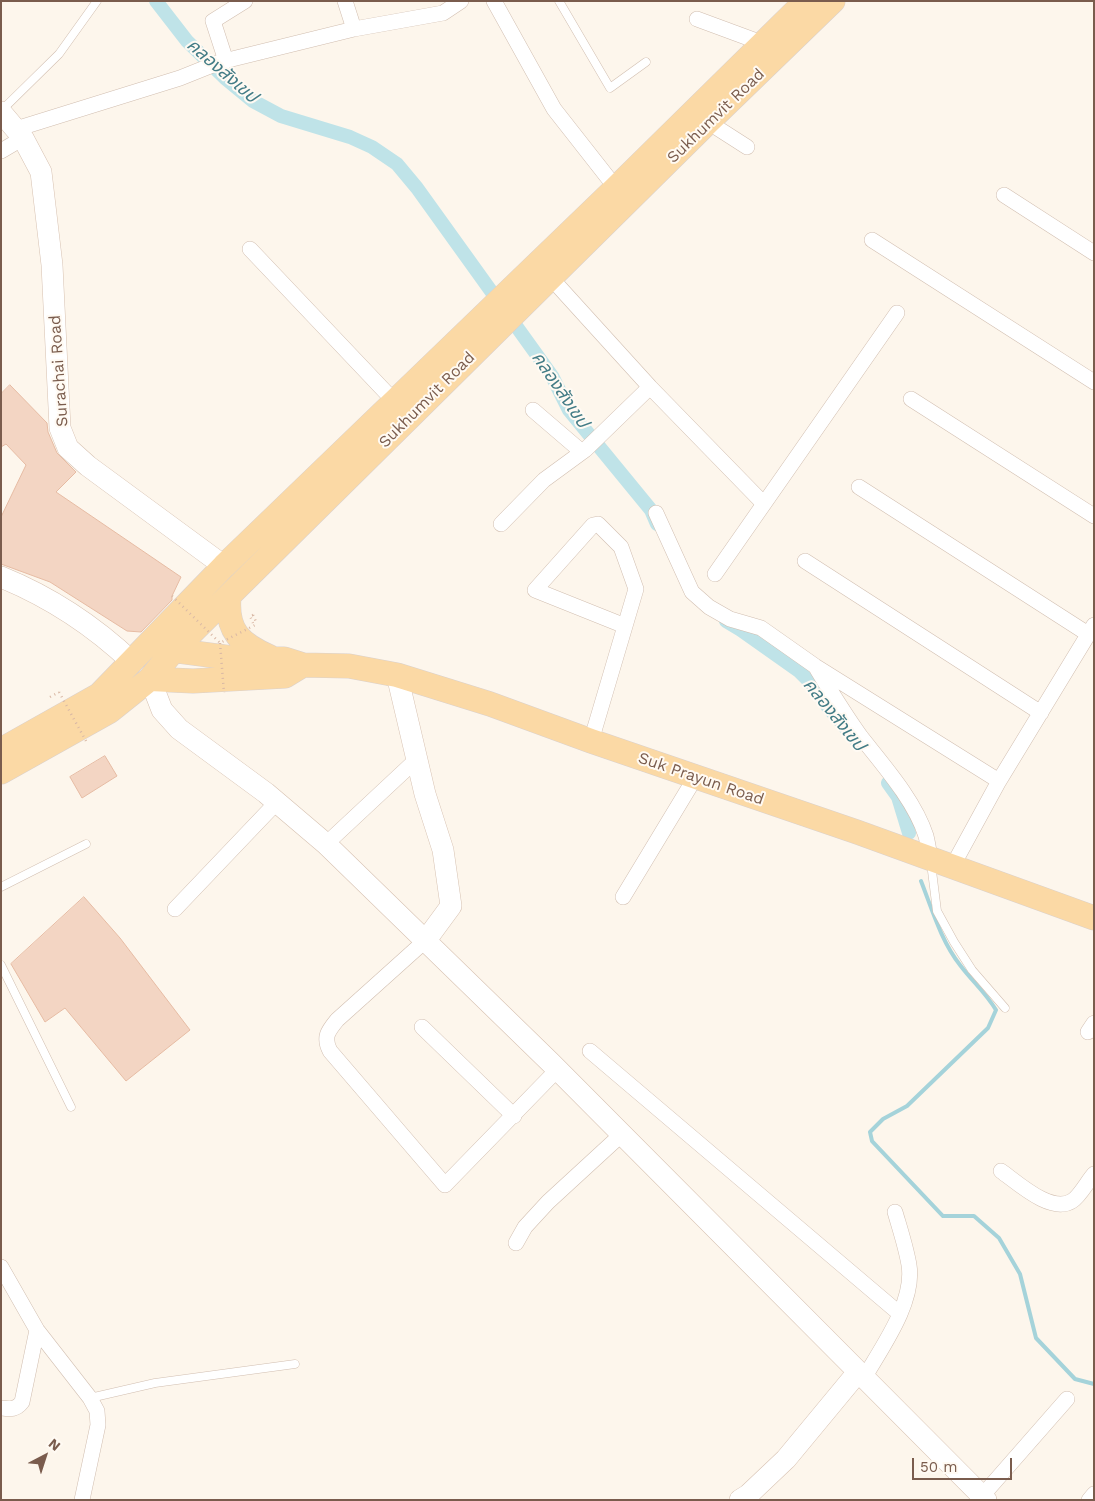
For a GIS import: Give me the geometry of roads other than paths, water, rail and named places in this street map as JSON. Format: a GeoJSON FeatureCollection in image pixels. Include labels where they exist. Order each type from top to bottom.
{"type":"FeatureCollection","features":[{"type":"Feature","properties":{"kind":"main road","name":"Sukhumvit Road"},"geometry":{"type":"LineString","coordinates":[[1,772],[110,711],[150,678],[174,650],[229,596],[498,316],[618,199],[708,122],[834,1]]}},
{"type":"Feature","properties":{"kind":"main road","name":"Sukhumvit Road"},"geometry":{"type":"LineString","coordinates":[[518,297],[550,278],[618,199],[798,4]]}},
{"type":"Feature","properties":{"kind":"main road","name":"Sukhumvit Road"},"geometry":{"type":"LineString","coordinates":[[1,750],[99,695],[224,566],[396,402],[498,316]]}},
{"type":"Feature","properties":{"kind":"main road"},"geometry":{"type":"LineString","coordinates":[[229,596],[229,621],[234,630],[248,646],[272,658]]}},
{"type":"Feature","properties":{"kind":"main road","name":"Suk Prayun Road"},"geometry":{"type":"LineString","coordinates":[[140,654],[174,650],[232,658],[272,658],[284,659],[303,665],[349,666],[397,675],[490,704],[591,742],[930,859],[1094,918]]}},
{"type":"Feature","properties":{"kind":"main road"},"geometry":{"type":"LineString","coordinates":[[140,654],[150,678]]}},
{"type":"Feature","properties":{"kind":"main road","name":"Suk Prayun Road"},"geometry":{"type":"LineString","coordinates":[[150,678],[193,681],[285,676],[303,665]]}},
{"type":"Feature","properties":{"kind":"street"},"geometry":{"type":"LineString","coordinates":[[223,62],[213,21],[245,1]]}},
{"type":"Feature","properties":{"kind":"street"},"geometry":{"type":"LineString","coordinates":[[345,1],[354,29]]}},
{"type":"Feature","properties":{"kind":"street"},"geometry":{"type":"LineString","coordinates":[[1,151],[20,133],[223,62],[461,1]]}},
{"type":"Feature","properties":{"kind":"street"},"geometry":{"type":"LineString","coordinates":[[494,1],[554,110],[618,199]]}},
{"type":"Feature","properties":{"kind":"street"},"geometry":{"type":"LineString","coordinates":[[697,19],[762,43]]}},
{"type":"Feature","properties":{"kind":"street","name":"Surachai Road"},"geometry":{"type":"LineString","coordinates":[[1,111],[20,133],[41,172],[52,265],[60,428],[68,448],[88,466],[224,566]]}},
{"type":"Feature","properties":{"kind":"street"},"geometry":{"type":"LineString","coordinates":[[708,122],[747,147]]}},
{"type":"Feature","properties":{"kind":"street"},"geometry":{"type":"LineString","coordinates":[[1004,195],[1094,252]]}},
{"type":"Feature","properties":{"kind":"street"},"geometry":{"type":"LineString","coordinates":[[872,240],[1094,382]]}},
{"type":"Feature","properties":{"kind":"street"},"geometry":{"type":"LineString","coordinates":[[250,249],[396,402]]}},
{"type":"Feature","properties":{"kind":"street"},"geometry":{"type":"LineString","coordinates":[[550,278],[650,387],[764,504]]}},
{"type":"Feature","properties":{"kind":"street"},"geometry":{"type":"LineString","coordinates":[[715,574],[897,313]]}},
{"type":"Feature","properties":{"kind":"street"},"geometry":{"type":"LineString","coordinates":[[501,524],[544,480],[583,451],[650,387]]}},
{"type":"Feature","properties":{"kind":"street"},"geometry":{"type":"LineString","coordinates":[[911,399],[1094,516]]}},
{"type":"Feature","properties":{"kind":"street"},"geometry":{"type":"LineString","coordinates":[[532,410],[583,451]]}},
{"type":"Feature","properties":{"kind":"street"},"geometry":{"type":"LineString","coordinates":[[859,487],[1091,629],[999,781],[952,867]]}},
{"type":"Feature","properties":{"kind":"street"},"geometry":{"type":"LineString","coordinates":[[656,513],[692,592],[709,607],[730,619],[761,628],[815,666],[999,781]]}},
{"type":"Feature","properties":{"kind":"street"},"geometry":{"type":"LineString","coordinates":[[591,742],[636,589],[621,547],[598,524],[593,525],[535,590],[625,626]]}},
{"type":"Feature","properties":{"kind":"street"},"geometry":{"type":"LineString","coordinates":[[806,561],[1040,713]]}},
{"type":"Feature","properties":{"kind":"street"},"geometry":{"type":"LineString","coordinates":[[1,577],[30,589],[112,643],[140,654]]}},
{"type":"Feature","properties":{"kind":"street"},"geometry":{"type":"LineString","coordinates":[[815,666],[836,700],[910,804],[926,836],[930,859]]}},
{"type":"Feature","properties":{"kind":"street"},"geometry":{"type":"LineString","coordinates":[[397,675],[416,760],[443,850],[451,906],[426,940],[337,1020],[328,1030],[326,1042],[330,1051],[445,1185],[558,1070]]}},
{"type":"Feature","properties":{"kind":"street"},"geometry":{"type":"LineString","coordinates":[[150,678],[162,710],[179,729],[278,802],[326,844],[558,1070],[982,1498],[1067,1398]]}},
{"type":"Feature","properties":{"kind":"street"},"geometry":{"type":"LineString","coordinates":[[326,844],[416,760]]}},
{"type":"Feature","properties":{"kind":"street"},"geometry":{"type":"LineString","coordinates":[[623,897],[695,778]]}},
{"type":"Feature","properties":{"kind":"street"},"geometry":{"type":"LineString","coordinates":[[175,910],[278,802]]}},
{"type":"Feature","properties":{"kind":"street"},"geometry":{"type":"LineString","coordinates":[[422,1027],[514,1116]]}},
{"type":"Feature","properties":{"kind":"street"},"geometry":{"type":"LineString","coordinates":[[590,1050],[900,1314]]}},
{"type":"Feature","properties":{"kind":"street"},"geometry":{"type":"LineString","coordinates":[[516,1242],[525,1227],[548,1202],[622,1134]]}},
{"type":"Feature","properties":{"kind":"street"},"geometry":{"type":"LineString","coordinates":[[1001,1171],[1047,1202],[1063,1206],[1074,1200],[1094,1174]]}},
{"type":"Feature","properties":{"kind":"street"},"geometry":{"type":"LineString","coordinates":[[746,1498],[786,1459],[861,1375],[900,1314],[910,1283],[909,1265],[895,1212]]}},
{"type":"Feature","properties":{"kind":"street"},"geometry":{"type":"LineString","coordinates":[[1,1268],[37,1330],[90,1398],[97,1411],[98,1425],[82,1500]]}},
{"type":"Feature","properties":{"kind":"street"},"geometry":{"type":"LineString","coordinates":[[1,1408],[12,1409],[18,1407],[22,1402],[37,1330]]}},
{"type":"Feature","properties":{"kind":"street"},"geometry":{"type":"LineString","coordinates":[[1089,1500],[1094,1494]]}},
{"type":"Feature","properties":{"kind":"lane"},"geometry":{"type":"LineString","coordinates":[[1,111],[59,54],[97,1]]}},
{"type":"Feature","properties":{"kind":"lane"},"geometry":{"type":"LineString","coordinates":[[559,1],[610,88],[646,62]]}},
{"type":"Feature","properties":{"kind":"lane"},"geometry":{"type":"LineString","coordinates":[[1,887],[86,844]]}},
{"type":"Feature","properties":{"kind":"lane"},"geometry":{"type":"LineString","coordinates":[[930,859],[937,911],[972,970],[1005,1008]]}},
{"type":"Feature","properties":{"kind":"lane"},"geometry":{"type":"LineString","coordinates":[[1,965],[71,1107]]}},
{"type":"Feature","properties":{"kind":"lane"},"geometry":{"type":"LineString","coordinates":[[90,1398],[155,1383],[295,1364]]}},
{"type":"Feature","properties":{"kind":"waterway","name":"คลองสังเขป"},"geometry":{"type":"LineString","coordinates":[[156,1],[187,41],[225,78],[253,101],[281,116],[350,137],[372,147],[397,164],[417,188],[552,376],[569,410],[651,510],[657,524]]}},
{"type":"Feature","properties":{"kind":"waterway","name":"คลองสังเขป"},"geometry":{"type":"LineString","coordinates":[[726,621],[799,671],[816,688],[828,707],[856,740]]}},
{"type":"Feature","properties":{"kind":"waterway","name":"คลองสังเขป"},"geometry":{"type":"LineString","coordinates":[[888,783],[898,797],[909,833]]}},
{"type":"Feature","properties":{"kind":"waterway"},"geometry":{"type":"LineString","coordinates":[[921,881],[947,946],[996,1010],[988,1028],[907,1106],[883,1119],[870,1132],[872,1141],[943,1216],[974,1216],[999,1238],[1020,1274],[1036,1338],[1075,1379],[1094,1384]]}}]}
